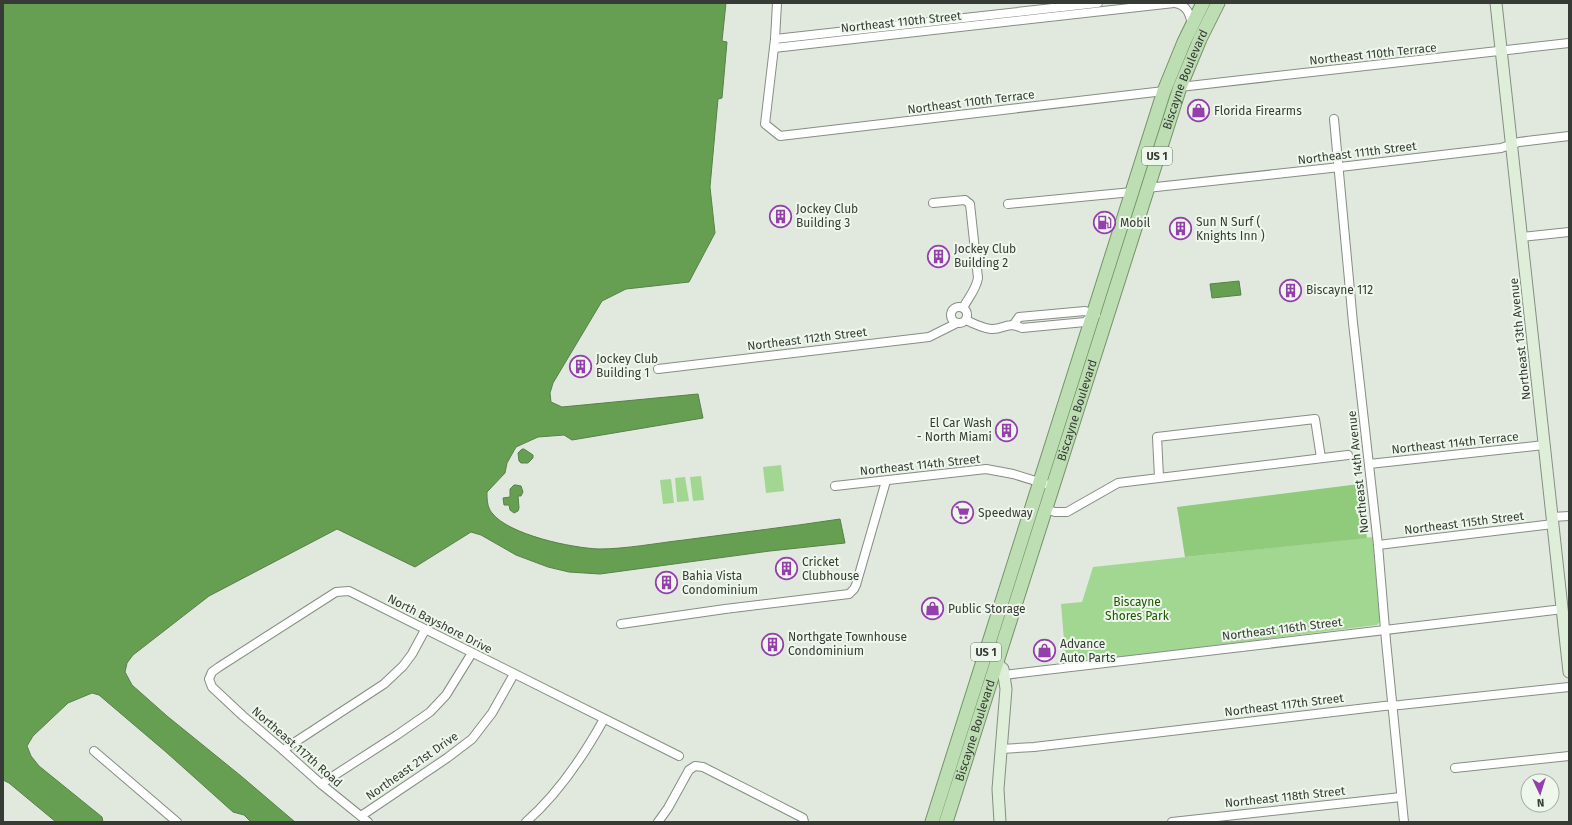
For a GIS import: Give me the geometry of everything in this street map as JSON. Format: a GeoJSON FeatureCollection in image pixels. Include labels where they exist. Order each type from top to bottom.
{"type":"FeatureCollection","features":[{"type":"Feature","properties":{"kind":"main road","name":"Biscayne Boulevard"},"geometry":{"type":"LineString","coordinates":[[946,822],[1045,509],[1046,484],[1093,315],[1164,91],[1203,3]]}},
{"type":"Feature","properties":{"kind":"main road","name":"Biscayne Boulevard"},"geometry":{"type":"LineString","coordinates":[[932,822],[988,643],[1107,314],[1180,87],[1200,39],[1218,3]]}},
{"type":"Feature","properties":{"kind":"main road"},"geometry":{"type":"LineString","coordinates":[[988,643],[991,656],[996,663]]}},
{"type":"Feature","properties":{"kind":"street"},"geometry":{"type":"LineString","coordinates":[[774,48],[777,3]]}},
{"type":"Feature","properties":{"kind":"street","name":"Northeast 110th Street"},"geometry":{"type":"LineString","coordinates":[[775,39],[1098,3]]}},
{"type":"Feature","properties":{"kind":"street","name":"Northeast 110th Street"},"geometry":{"type":"LineString","coordinates":[[774,48],[1175,3],[1182,4],[1186,8],[1192,25]]}},
{"type":"Feature","properties":{"kind":"street","name":"Northeast 13th Avenue"},"geometry":{"type":"LineString","coordinates":[[1496,3],[1569,672]]}},
{"type":"Feature","properties":{"kind":"street","name":"Northeast 110th Terrace"},"geometry":{"type":"LineString","coordinates":[[1180,87],[1569,43]]}},
{"type":"Feature","properties":{"kind":"street","name":"Northeast 110th Terrace"},"geometry":{"type":"LineString","coordinates":[[774,48],[765,124],[780,136],[1164,91]]}},
{"type":"Feature","properties":{"kind":"street","name":"Northeast 14th Avenue"},"geometry":{"type":"LineString","coordinates":[[1334,119],[1340,167],[1344,234],[1378,545],[1404,822]]}},
{"type":"Feature","properties":{"kind":"street","name":"Northeast 111th Street"},"geometry":{"type":"LineString","coordinates":[[1147,188],[1501,148],[1519,142],[1569,136]]}},
{"type":"Feature","properties":{"kind":"street"},"geometry":{"type":"LineString","coordinates":[[1008,204],[1132,192]]}},
{"type":"Feature","properties":{"kind":"street"},"geometry":{"type":"LineString","coordinates":[[933,203],[965,200],[970,204],[978,278],[976,288],[963,308]]}},
{"type":"Feature","properties":{"kind":"street"},"geometry":{"type":"LineString","coordinates":[[1522,237],[1569,232]]}},
{"type":"Feature","properties":{"kind":"street"},"geometry":{"type":"LineString","coordinates":[[963,308],[958,308],[952,312],[953,320],[957,323],[962,323],[966,320]]}},
{"type":"Feature","properties":{"kind":"street"},"geometry":{"type":"LineString","coordinates":[[963,308],[967,315],[966,320]]}},
{"type":"Feature","properties":{"kind":"street"},"geometry":{"type":"LineString","coordinates":[[1014,324],[1019,317],[1085,311],[1093,315],[1107,314]]}},
{"type":"Feature","properties":{"kind":"street"},"geometry":{"type":"LineString","coordinates":[[1038,315],[1038,326]]}},
{"type":"Feature","properties":{"kind":"street"},"geometry":{"type":"LineString","coordinates":[[966,320],[982,327],[992,329],[1014,324],[1022,328],[1085,322],[1093,315]]}},
{"type":"Feature","properties":{"kind":"street","name":"Northeast 112th Street"},"geometry":{"type":"LineString","coordinates":[[658,368],[930,337],[957,323]]}},
{"type":"Feature","properties":{"kind":"street"},"geometry":{"type":"LineString","coordinates":[[1159,477],[1157,437],[1315,419],[1320,458]]}},
{"type":"Feature","properties":{"kind":"street","name":"Northeast 114th Terrace"},"geometry":{"type":"LineString","coordinates":[[1369,464],[1544,445]]}},
{"type":"Feature","properties":{"kind":"street"},"geometry":{"type":"LineString","coordinates":[[1045,509],[1056,512],[1067,512],[1118,483],[1348,455]]}},
{"type":"Feature","properties":{"kind":"street","name":"Northeast 114th Street"},"geometry":{"type":"LineString","coordinates":[[835,486],[986,469],[1002,471],[1046,484]]}},
{"type":"Feature","properties":{"kind":"street"},"geometry":{"type":"LineString","coordinates":[[621,624],[725,609],[849,594],[854,590],[856,585],[886,481]]}},
{"type":"Feature","properties":{"kind":"street","name":"Northeast 115th Street"},"geometry":{"type":"LineString","coordinates":[[1378,545],[1552,521],[1569,516]]}},
{"type":"Feature","properties":{"kind":"street","name":"North Bayshore Drive"},"geometry":{"type":"LineString","coordinates":[[212,687],[209,679],[212,672],[336,592],[349,591],[679,756]]}},
{"type":"Feature","properties":{"kind":"street","name":"Northeast 116th Street"},"geometry":{"type":"LineString","coordinates":[[1004,675],[1563,609]]}},
{"type":"Feature","properties":{"kind":"street"},"geometry":{"type":"LineString","coordinates":[[283,750],[384,684],[403,666],[412,654],[425,630]]}},
{"type":"Feature","properties":{"kind":"street"},"geometry":{"type":"LineString","coordinates":[[321,784],[430,712],[446,695],[472,653]]}},
{"type":"Feature","properties":{"kind":"street"},"geometry":{"type":"LineString","coordinates":[[996,663],[1003,669],[1006,689],[998,789],[1000,822]]}},
{"type":"Feature","properties":{"kind":"street","name":"Northeast 21st Drive"},"geometry":{"type":"LineString","coordinates":[[361,816],[447,758],[472,739],[492,713],[514,674]]}},
{"type":"Feature","properties":{"kind":"street","name":"Northeast 117th Road"},"geometry":{"type":"LineString","coordinates":[[212,687],[321,784],[368,822]]}},
{"type":"Feature","properties":{"kind":"street","name":"Northeast 117th Street"},"geometry":{"type":"LineString","coordinates":[[1002,749],[1034,747],[1569,687]]}},
{"type":"Feature","properties":{"kind":"street"},"geometry":{"type":"LineString","coordinates":[[526,822],[542,808],[568,777],[589,746],[604,719]]}},
{"type":"Feature","properties":{"kind":"street"},"geometry":{"type":"LineString","coordinates":[[94,751],[177,822]]}},
{"type":"Feature","properties":{"kind":"street"},"geometry":{"type":"LineString","coordinates":[[1455,768],[1569,756]]}},
{"type":"Feature","properties":{"kind":"street"},"geometry":{"type":"LineString","coordinates":[[658,822],[668,808],[689,770],[695,766],[704,767],[803,820]]}},
{"type":"Feature","properties":{"kind":"street","name":"Northeast 118th Street"},"geometry":{"type":"LineString","coordinates":[[1172,822],[1401,797]]}},
{"type":"Feature","properties":{"kind":"green space"},"geometry":{"type":"Polygon","coordinates":[[[781,465],[784,491],[766,493],[763,467],[781,465]]]}},
{"type":"Feature","properties":{"kind":"green space"},"geometry":{"type":"Polygon","coordinates":[[[701,476],[704,500],[693,501],[690,477],[701,476]]]}},
{"type":"Feature","properties":{"kind":"green space"},"geometry":{"type":"Polygon","coordinates":[[[685,477],[689,501],[677,502],[675,478],[685,477]]]}},
{"type":"Feature","properties":{"kind":"green space"},"geometry":{"type":"Polygon","coordinates":[[[671,479],[674,503],[663,504],[660,480],[671,479]]]}},
{"type":"Feature","properties":{"kind":"green space","name":"Biscayne Shores Park"},"geometry":{"type":"Polygon","coordinates":[[[1373,537],[1381,621],[1377,625],[1066,664],[1061,604],[1082,602],[1093,567],[1373,537]]]}},
{"type":"Feature","properties":{"kind":"shaded area"},"geometry":{"type":"Polygon","coordinates":[[[3,3],[726,3],[722,41],[727,42],[722,98],[718,99],[710,187],[715,233],[689,282],[626,289],[602,301],[553,383],[550,393],[551,402],[562,407],[698,394],[703,418],[572,440],[564,435],[538,437],[516,447],[507,463],[505,473],[487,492],[489,508],[500,521],[526,534],[558,543],[587,548],[609,549],[631,547],[840,519],[845,543],[770,551],[600,574],[569,572],[548,567],[516,555],[481,535],[471,532],[415,567],[337,529],[209,596],[133,655],[127,663],[125,672],[132,685],[167,716],[295,822],[251,822],[244,815],[233,812],[99,695],[92,693],[68,703],[33,736],[27,746],[31,756],[39,766],[102,817],[103,822],[56,822],[9,783],[3,780],[3,3]]]}},
{"type":"Feature","properties":{"kind":"shaded area"},"geometry":{"type":"Polygon","coordinates":[[[1239,281],[1241,295],[1212,298],[1210,284],[1239,281]]]}},
{"type":"Feature","properties":{"kind":"shaded area"},"geometry":{"type":"Polygon","coordinates":[[[522,449],[533,455],[533,458],[528,463],[521,463],[519,461],[518,453],[522,449]]]}},
{"type":"Feature","properties":{"kind":"shaded area"},"geometry":{"type":"Polygon","coordinates":[[[1359,484],[1367,538],[1185,557],[1177,507],[1359,484]]]}},
{"type":"Feature","properties":{"kind":"shaded area"},"geometry":{"type":"Polygon","coordinates":[[[514,485],[521,486],[523,492],[521,496],[518,496],[519,508],[518,511],[514,513],[510,510],[509,505],[504,505],[503,498],[510,497],[510,489],[514,485]]]}},
{"type":"Feature","properties":{"kind":"place","name":"Florida Firearms"},"geometry":{"type":"Point","coordinates":[1198,111]}},
{"type":"Feature","properties":{"kind":"place","name":"Jockey Club Building 3"},"geometry":{"type":"Point","coordinates":[780,216]}},
{"type":"Feature","properties":{"kind":"place","name":"Mobil"},"geometry":{"type":"Point","coordinates":[1105,223]}},
{"type":"Feature","properties":{"kind":"place","name":"Sun N Surf ( Knights Inn )"},"geometry":{"type":"Point","coordinates":[1180,229]}},
{"type":"Feature","properties":{"kind":"place","name":"Jockey Club Building 2"},"geometry":{"type":"Point","coordinates":[939,256]}},
{"type":"Feature","properties":{"kind":"place","name":"Biscayne 112"},"geometry":{"type":"Point","coordinates":[1291,290]}},
{"type":"Feature","properties":{"kind":"place","name":"Jockey Club Building 1"},"geometry":{"type":"Point","coordinates":[580,366]}},
{"type":"Feature","properties":{"kind":"place","name":"El Car Wash - North Miami"},"geometry":{"type":"Point","coordinates":[1007,430]}},
{"type":"Feature","properties":{"kind":"place","name":"Speedway"},"geometry":{"type":"Point","coordinates":[963,513]}},
{"type":"Feature","properties":{"kind":"place","name":"Cricket Clubhouse"},"geometry":{"type":"Point","coordinates":[786,569]}},
{"type":"Feature","properties":{"kind":"place","name":"Bahia Vista Condominium"},"geometry":{"type":"Point","coordinates":[667,583]}},
{"type":"Feature","properties":{"kind":"place","name":"Public Storage"},"geometry":{"type":"Point","coordinates":[932,609]}},
{"type":"Feature","properties":{"kind":"place","name":"Northgate Townhouse Condominium"},"geometry":{"type":"Point","coordinates":[772,644]}},
{"type":"Feature","properties":{"kind":"place","name":"Advance Auto Parts"},"geometry":{"type":"Point","coordinates":[1045,651]}}]}
